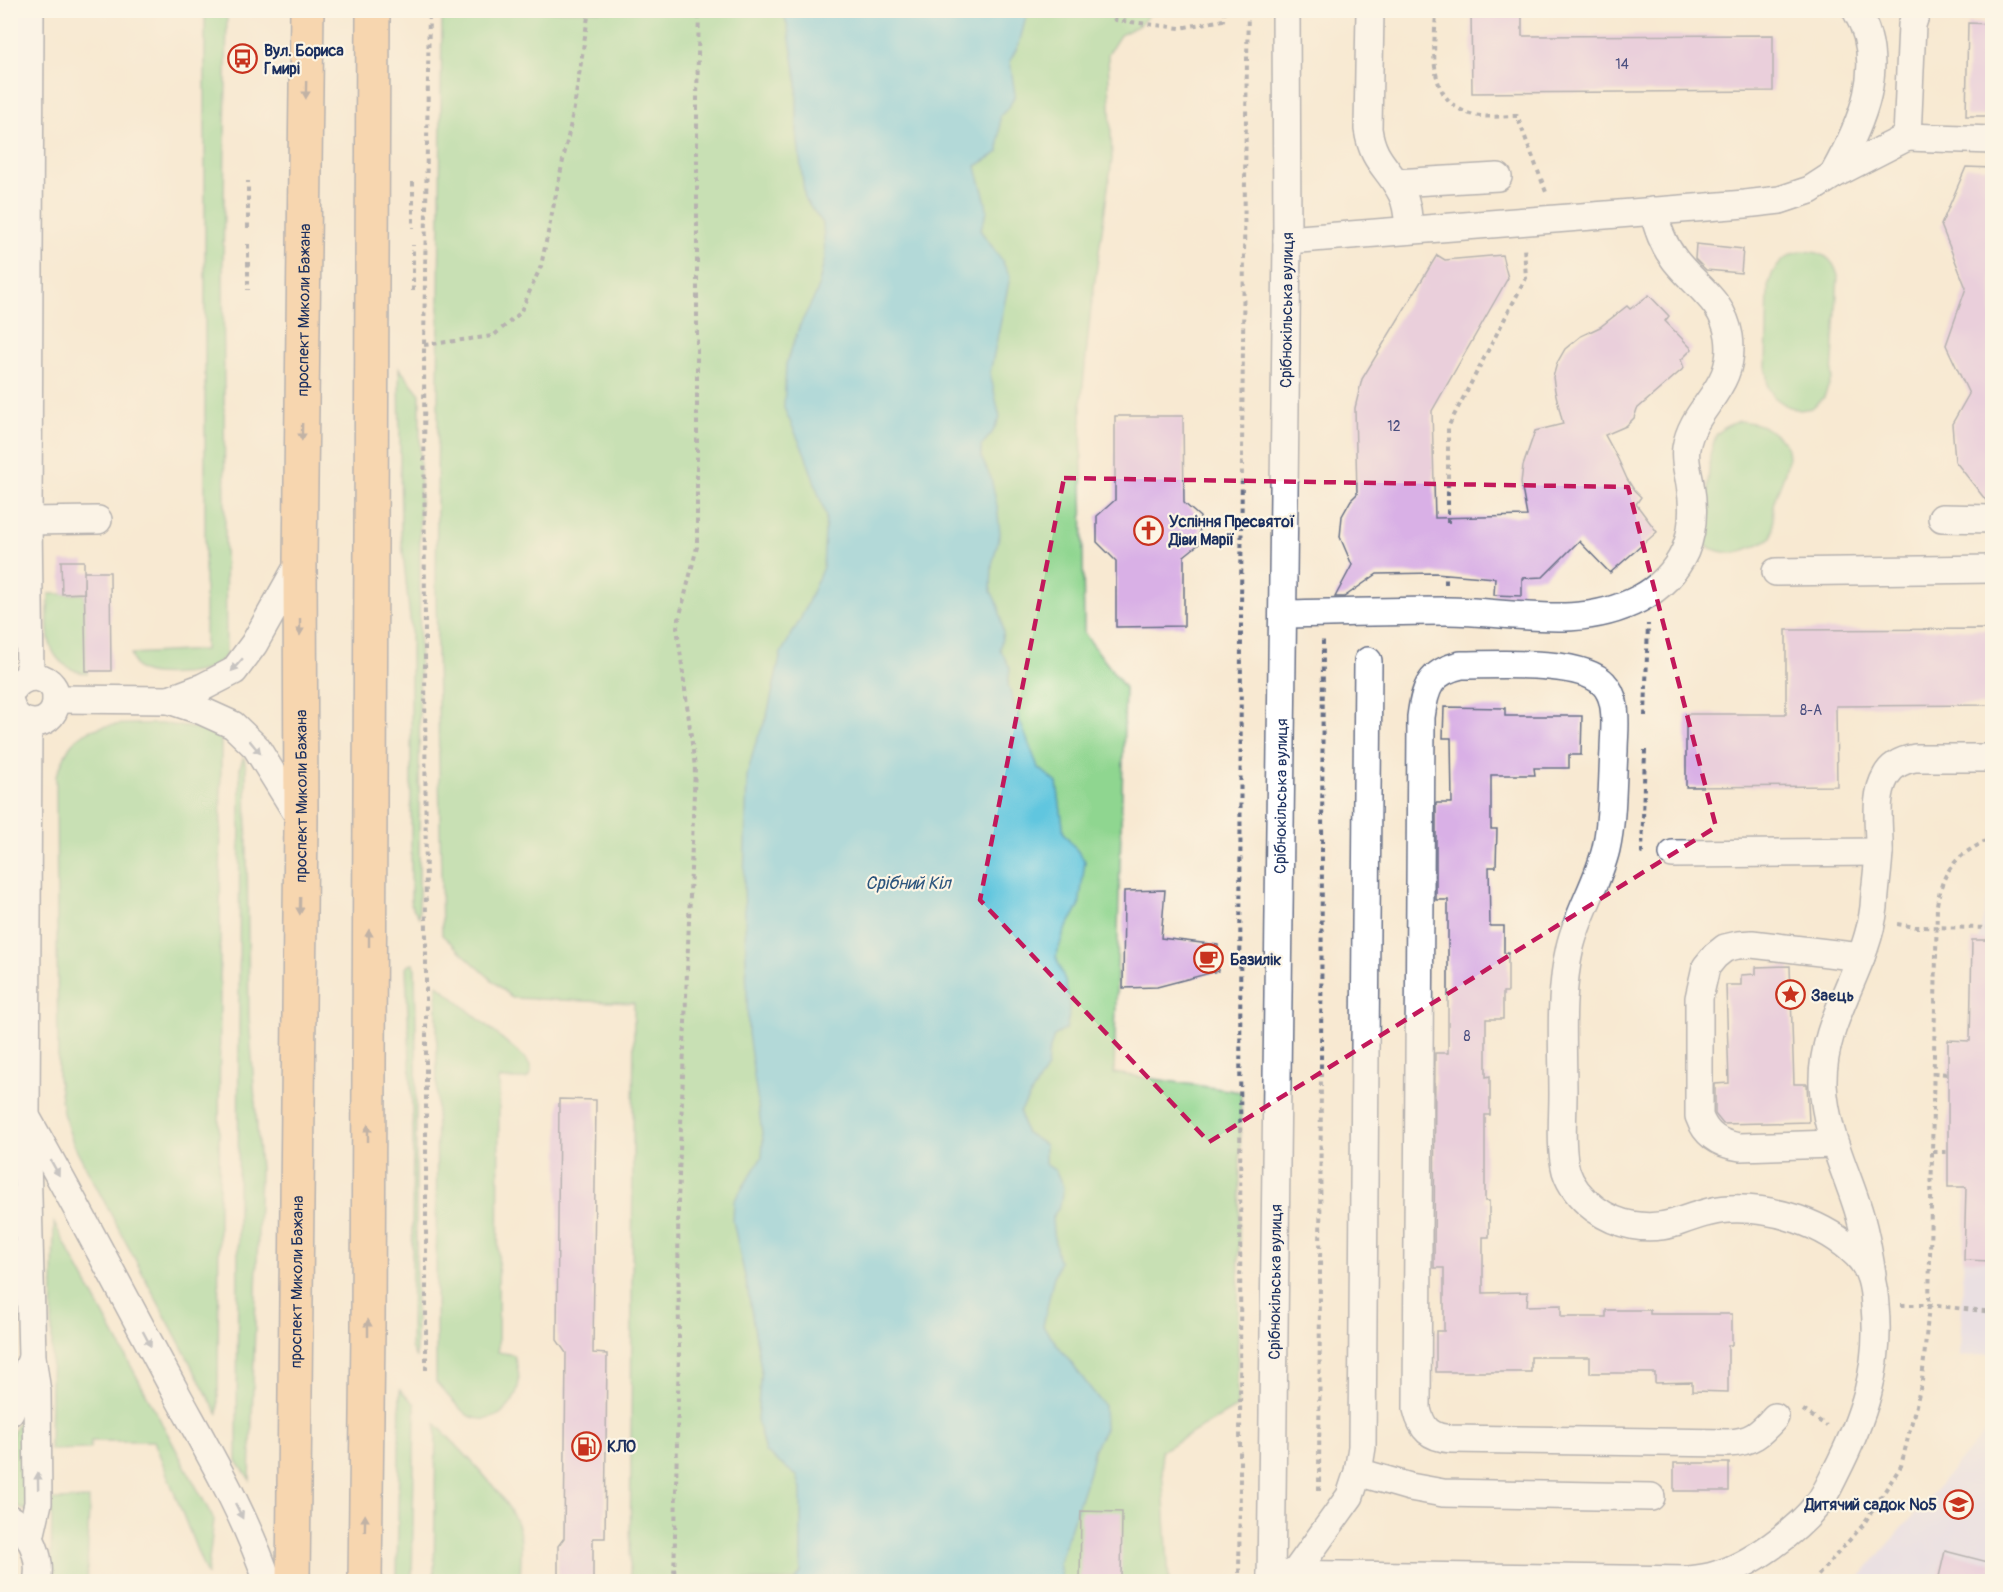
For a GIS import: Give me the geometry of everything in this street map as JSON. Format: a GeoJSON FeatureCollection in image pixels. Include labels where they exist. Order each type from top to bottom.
{"type":"FeatureCollection","features":[{"type":"Feature","properties":{"kind":"highway","name":"проспект Миколи Бажана"},"geometry":{"type":"LineString","coordinates":[[292,1581],[307,10]]}},
{"type":"Feature","properties":{"kind":"highway"},"geometry":{"type":"LineString","coordinates":[[365,1581],[373,10]]}},
{"type":"Feature","properties":{"kind":"street"},"geometry":{"type":"LineString","coordinates":[[10,703],[16,716],[28,723],[36,723],[50,716],[56,699],[53,688],[42,678],[20,686],[28,521],[30,10]]}},
{"type":"Feature","properties":{"kind":"street","name":"Срібнокільська вулиця"},"geometry":{"type":"LineString","coordinates":[[1279,1576],[1287,240],[1286,10]]}},
{"type":"Feature","properties":{"kind":"street"},"geometry":{"type":"LineString","coordinates":[[1370,10],[1368,129],[1370,143],[1376,158],[1396,183],[1403,196],[1408,211],[1409,230]]}},
{"type":"Feature","properties":{"kind":"street"},"geometry":{"type":"LineString","coordinates":[[1833,175],[1862,118],[1870,84],[1871,52],[1864,24],[1856,10]]}},
{"type":"Feature","properties":{"kind":"street"},"geometry":{"type":"LineString","coordinates":[[1907,137],[1913,15]]}},
{"type":"Feature","properties":{"kind":"street"},"geometry":{"type":"LineString","coordinates":[[1287,240],[1780,200],[1810,190],[1833,175],[1907,137],[1992,140]]}},
{"type":"Feature","properties":{"kind":"street"},"geometry":{"type":"LineString","coordinates":[[1396,183],[1498,177]]}},
{"type":"Feature","properties":{"kind":"street"},"geometry":{"type":"LineString","coordinates":[[1283,614],[1449,611],[1533,617],[1576,617],[1602,614],[1627,605],[1664,583],[1685,551],[1691,532],[1693,498],[1686,464],[1686,448],[1691,432],[1700,416],[1721,386],[1730,354],[1725,321],[1716,303],[1675,260],[1665,245],[1653,211]]}},
{"type":"Feature","properties":{"kind":"street"},"geometry":{"type":"LineString","coordinates":[[1942,518],[1992,519]]}},
{"type":"Feature","properties":{"kind":"street"},"geometry":{"type":"LineString","coordinates":[[28,521],[98,520]]}},
{"type":"Feature","properties":{"kind":"street"},"geometry":{"type":"LineString","coordinates":[[169,700],[204,687],[234,671],[254,644],[300,562]]}},
{"type":"Feature","properties":{"kind":"street"},"geometry":{"type":"LineString","coordinates":[[1776,572],[1992,569]]}},
{"type":"Feature","properties":{"kind":"street"},"geometry":{"type":"LineString","coordinates":[[1279,1576],[1341,1511],[1350,1496],[1358,1472],[1362,1435],[1368,661]]}},
{"type":"Feature","properties":{"kind":"street"},"geometry":{"type":"LineString","coordinates":[[1775,1417],[1755,1437],[1742,1442],[1728,1443],[1438,1438],[1426,1430],[1419,1419],[1417,1409],[1421,717],[1424,696],[1432,679],[1446,668],[1461,665],[1568,667],[1590,673],[1604,684],[1613,699],[1615,717],[1610,822],[1606,848],[1570,946],[1564,992],[1563,1138],[1566,1172],[1578,1195],[1598,1211],[1619,1222],[1643,1227],[1670,1224],[1697,1215],[1727,1209],[1760,1210],[1789,1217],[1820,1228],[1845,1243],[1861,1259],[1873,1280]]}},
{"type":"Feature","properties":{"kind":"street"},"geometry":{"type":"LineString","coordinates":[[56,699],[169,700],[233,725],[256,747],[301,820]]}},
{"type":"Feature","properties":{"kind":"street"},"geometry":{"type":"LineString","coordinates":[[28,723],[26,1117],[33,1357],[37,1392],[38,1503],[30,1538]]}},
{"type":"Feature","properties":{"kind":"street"},"geometry":{"type":"LineString","coordinates":[[1279,1576],[1688,1581],[1717,1575],[1749,1560],[1792,1532],[1820,1503],[1844,1455],[1863,1409],[1875,1365],[1877,1327],[1866,1235],[1856,1202],[1833,1144],[1824,1093],[1825,1054],[1830,1029],[1861,957],[1872,919],[1879,852],[1881,787],[1885,776],[1893,766],[1904,760],[1992,758]]}},
{"type":"Feature","properties":{"kind":"street"},"geometry":{"type":"LineString","coordinates":[[1673,854],[1879,852]]}},
{"type":"Feature","properties":{"kind":"street"},"geometry":{"type":"LineString","coordinates":[[1833,1144],[1740,1147],[1729,1145],[1709,1135],[1699,1116],[1699,998],[1706,967],[1714,956],[1725,948],[1738,945],[1769,945],[1861,957]]}},
{"type":"Feature","properties":{"kind":"street"},"geometry":{"type":"LineString","coordinates":[[26,1117],[228,1486],[255,1544],[268,1581]]}},
{"type":"Feature","properties":{"kind":"street"},"geometry":{"type":"LineString","coordinates":[[10,1412],[33,1357]]}},
{"type":"Feature","properties":{"kind":"street"},"geometry":{"type":"LineString","coordinates":[[1358,1472],[1410,1487],[1443,1493],[1651,1497]]}},
{"type":"Feature","properties":{"kind":"street"},"geometry":{"type":"LineString","coordinates":[[10,1519],[15,1521],[30,1538],[38,1558],[37,1581]]}},
{"type":"Feature","properties":{"kind":"path"},"geometry":{"type":"LineString","coordinates":[[426,1370],[424,345],[429,10]]}},
{"type":"Feature","properties":{"kind":"path"},"geometry":{"type":"LineString","coordinates":[[424,345],[493,336],[520,313],[541,266],[574,108],[589,10]]}},
{"type":"Feature","properties":{"kind":"path"},"geometry":{"type":"LineString","coordinates":[[674,1581],[679,1348],[678,1202],[694,767],[677,627],[697,547],[699,10]]}},
{"type":"Feature","properties":{"kind":"path"},"geometry":{"type":"LineString","coordinates":[[1110,10],[1115,21],[1180,28],[1223,20],[1225,10]]}},
{"type":"Feature","properties":{"kind":"path"},"geometry":{"type":"LineString","coordinates":[[1239,1581],[1241,581],[1248,10]]}},
{"type":"Feature","properties":{"kind":"path"},"geometry":{"type":"LineString","coordinates":[[1436,10],[1435,66],[1438,85],[1448,101],[1466,113],[1517,116],[1545,190]]}},
{"type":"Feature","properties":{"kind":"path"},"geometry":{"type":"LineString","coordinates":[[248,181],[248,228]]}},
{"type":"Feature","properties":{"kind":"path"},"geometry":{"type":"LineString","coordinates":[[413,182],[413,228]]}},
{"type":"Feature","properties":{"kind":"path"},"geometry":{"type":"LineString","coordinates":[[248,244],[248,290]]}},
{"type":"Feature","properties":{"kind":"path"},"geometry":{"type":"LineString","coordinates":[[413,245],[413,291]]}},
{"type":"Feature","properties":{"kind":"path"},"geometry":{"type":"LineString","coordinates":[[1448,523],[1448,427],[1526,278],[1524,245]]}},
{"type":"Feature","properties":{"kind":"path"},"geometry":{"type":"LineString","coordinates":[[1319,1493],[1323,613]]}},
{"type":"Feature","properties":{"kind":"path"},"geometry":{"type":"LineString","coordinates":[[1645,719],[1647,649]]}},
{"type":"Feature","properties":{"kind":"path"},"geometry":{"type":"LineString","coordinates":[[1645,742],[1642,853],[1673,854]]}},
{"type":"Feature","properties":{"kind":"path"},"geometry":{"type":"LineString","coordinates":[[1812,1581],[1863,1525],[1901,1466],[1922,1381],[1929,1305],[1936,927],[1939,891],[1953,862],[1992,838]]}},
{"type":"Feature","properties":{"kind":"path"},"geometry":{"type":"LineString","coordinates":[[1872,919],[1915,927],[1992,928]]}},
{"type":"Feature","properties":{"kind":"path"},"geometry":{"type":"LineString","coordinates":[[1933,1073],[1948,1074]]}},
{"type":"Feature","properties":{"kind":"path"},"geometry":{"type":"LineString","coordinates":[[1933,1152],[1948,1152]]}},
{"type":"Feature","properties":{"kind":"path"},"geometry":{"type":"LineString","coordinates":[[1929,1305],[1992,1312]]}},
{"type":"Feature","properties":{"kind":"path"},"geometry":{"type":"LineString","coordinates":[[1802,1410],[1833,1430]]}},
{"type":"Feature","properties":{"kind":"highlighted area"},"geometry":{"type":"Polygon","coordinates":[[[1064,478],[1628,487],[1716,827],[1209,1142],[980,900],[1064,478]]]}},
{"type":"Feature","properties":{"kind":"shaded area"},"geometry":{"type":"Polygon","coordinates":[[[1992,893],[1992,1354],[1960,1357],[1966,1188],[1948,1187],[1948,1040],[1970,1040],[1971,973],[1987,900],[1992,893]]]}},
{"type":"Feature","properties":{"kind":"shaded area","name":"Дитячий садок №5"},"geometry":{"type":"Polygon","coordinates":[[[1992,1418],[1992,1581],[1856,1582],[1990,1426],[1992,1418]]]}},
{"type":"Feature","properties":{"kind":"green space"},"geometry":{"type":"Polygon","coordinates":[[[205,11],[227,11],[223,263],[226,656],[213,667],[204,670],[155,674],[138,668],[131,654],[205,650],[205,11]]]}},
{"type":"Feature","properties":{"kind":"green space"},"geometry":{"type":"Polygon","coordinates":[[[442,11],[1152,11],[1140,25],[1120,35],[1108,54],[1112,159],[1090,316],[1081,405],[1084,633],[1125,688],[1114,1073],[1241,1092],[1237,1407],[1161,1451],[1169,1581],[630,1581],[634,1003],[512,998],[442,935],[436,595],[442,11]]]}},
{"type":"Feature","properties":{"kind":"green space"},"geometry":{"type":"Polygon","coordinates":[[[1803,251],[1826,257],[1833,264],[1838,276],[1832,377],[1824,397],[1812,408],[1800,410],[1787,406],[1774,397],[1768,387],[1766,369],[1768,286],[1773,272],[1781,262],[1792,254],[1803,251]]]}},
{"type":"Feature","properties":{"kind":"green space"},"geometry":{"type":"Polygon","coordinates":[[[399,368],[420,394],[419,917],[411,905],[411,629],[401,533],[399,368]]]}},
{"type":"Feature","properties":{"kind":"green space"},"geometry":{"type":"Polygon","coordinates":[[[1738,421],[1765,427],[1784,442],[1788,456],[1773,506],[1771,538],[1746,550],[1731,553],[1714,550],[1704,545],[1710,455],[1716,435],[1725,427],[1738,421]]]}},
{"type":"Feature","properties":{"kind":"green space"},"geometry":{"type":"Polygon","coordinates":[[[49,594],[85,594],[87,674],[62,663],[50,644],[49,594]]]}},
{"type":"Feature","properties":{"kind":"green space"},"geometry":{"type":"Polygon","coordinates":[[[166,724],[205,730],[221,738],[218,1415],[73,1143],[63,1113],[58,1077],[56,776],[70,746],[90,731],[114,725],[166,724]]]}},
{"type":"Feature","properties":{"kind":"green space"},"geometry":{"type":"Polygon","coordinates":[[[10,755],[15,771],[14,848],[10,848],[10,755]]]}},
{"type":"Feature","properties":{"kind":"green space"},"geometry":{"type":"Polygon","coordinates":[[[244,756],[249,1016],[260,1170],[250,1480],[237,1461],[240,767],[244,756]]]}},
{"type":"Feature","properties":{"kind":"green space"},"geometry":{"type":"Polygon","coordinates":[[[413,963],[416,1022],[416,1358],[411,1347],[413,1131],[406,968],[413,963]]]}},
{"type":"Feature","properties":{"kind":"green space"},"geometry":{"type":"Polygon","coordinates":[[[437,984],[525,1058],[531,1067],[531,1074],[526,1079],[499,1079],[498,1352],[514,1355],[519,1379],[511,1403],[500,1414],[486,1419],[478,1419],[466,1414],[436,1382],[437,984]]]}},
{"type":"Feature","properties":{"kind":"green space"},"geometry":{"type":"Polygon","coordinates":[[[54,1223],[214,1520],[207,1576],[154,1441],[91,1441],[90,1449],[50,1450],[54,1223]]]}},
{"type":"Feature","properties":{"kind":"green space"},"geometry":{"type":"Polygon","coordinates":[[[400,1390],[415,1404],[412,1581],[397,1581],[400,1390]]]}},
{"type":"Feature","properties":{"kind":"green space"},"geometry":{"type":"Polygon","coordinates":[[[25,1409],[26,1511],[11,1502],[10,1439],[25,1409]]]}},
{"type":"Feature","properties":{"kind":"green space"},"geometry":{"type":"Polygon","coordinates":[[[436,1424],[485,1476],[508,1507],[520,1535],[520,1581],[434,1581],[436,1424]]]}},
{"type":"Feature","properties":{"kind":"green space"},"geometry":{"type":"Polygon","coordinates":[[[89,1499],[87,1581],[51,1582],[52,1500],[89,1499]]]}},
{"type":"Feature","properties":{"kind":"water","name":"Срібний Кіл"},"geometry":{"type":"Polygon","coordinates":[[[783,11],[1031,11],[1026,17],[1019,44],[1010,61],[1015,95],[1009,107],[1000,116],[999,152],[976,166],[987,211],[980,230],[1001,259],[1010,277],[990,373],[1000,418],[992,433],[981,446],[981,457],[991,478],[997,506],[1000,533],[992,565],[991,591],[999,607],[1003,632],[1000,649],[1010,668],[1008,685],[1038,767],[1057,783],[1064,833],[1085,861],[1079,907],[1064,932],[1056,957],[1065,981],[1069,1002],[1066,1029],[1054,1036],[1048,1055],[1047,1068],[1020,1112],[1025,1132],[1045,1145],[1045,1164],[1056,1171],[1063,1187],[1060,1205],[1052,1218],[1059,1262],[1043,1326],[1104,1406],[1105,1429],[1094,1448],[1089,1472],[1059,1563],[1062,1581],[795,1581],[801,1573],[801,1489],[797,1476],[765,1452],[757,1420],[761,1368],[733,1221],[734,1201],[762,1157],[763,1140],[748,1033],[744,883],[747,776],[755,745],[767,716],[781,653],[801,618],[823,567],[826,516],[805,454],[784,408],[786,364],[801,323],[817,292],[825,257],[823,223],[805,200],[797,133],[797,82],[783,11]]]}},
{"type":"Feature","properties":{"kind":"building"},"geometry":{"type":"Polygon","coordinates":[[[1471,10],[1522,10],[1522,36],[1773,35],[1773,91],[1472,93],[1471,10]]]}},
{"type":"Feature","properties":{"kind":"building"},"geometry":{"type":"Polygon","coordinates":[[[1968,23],[1992,24],[1992,116],[1966,116],[1968,23]]]}},
{"type":"Feature","properties":{"kind":"building"},"geometry":{"type":"Polygon","coordinates":[[[1966,167],[1992,168],[1992,503],[1988,503],[1955,461],[1952,424],[1969,394],[1946,345],[1966,288],[1941,225],[1966,167]]]}},
{"type":"Feature","properties":{"kind":"building"},"geometry":{"type":"Polygon","coordinates":[[[1696,244],[1743,249],[1741,273],[1706,270],[1695,259],[1696,244]]]}},
{"type":"Feature","properties":{"kind":"building"},"geometry":{"type":"Polygon","coordinates":[[[1437,255],[1445,260],[1502,255],[1508,278],[1432,411],[1435,518],[1527,516],[1521,483],[1523,466],[1535,431],[1563,424],[1553,377],[1557,363],[1565,349],[1581,336],[1600,327],[1627,306],[1630,309],[1649,295],[1669,316],[1665,321],[1692,349],[1681,360],[1684,368],[1637,409],[1634,418],[1626,426],[1605,435],[1627,479],[1641,497],[1636,504],[1657,532],[1610,573],[1579,541],[1543,577],[1522,578],[1522,596],[1494,595],[1495,578],[1435,573],[1377,574],[1344,597],[1335,597],[1352,565],[1340,537],[1342,516],[1357,494],[1355,408],[1362,379],[1437,255]]]}},
{"type":"Feature","properties":{"kind":"building","name":"Успіння Пресвятої Діви Марії"},"geometry":{"type":"Polygon","coordinates":[[[1115,416],[1183,416],[1184,503],[1200,517],[1199,544],[1184,556],[1184,626],[1116,627],[1116,561],[1097,542],[1097,516],[1115,500],[1115,416]]]}},
{"type":"Feature","properties":{"kind":"building"},"geometry":{"type":"Polygon","coordinates":[[[61,561],[84,561],[84,593],[62,594],[61,561]]]}},
{"type":"Feature","properties":{"kind":"building"},"geometry":{"type":"Polygon","coordinates":[[[84,572],[110,572],[111,671],[86,671],[84,572]]]}},
{"type":"Feature","properties":{"kind":"building"},"geometry":{"type":"Polygon","coordinates":[[[1992,629],[1992,705],[1836,706],[1837,786],[1686,787],[1686,714],[1786,714],[1786,630],[1992,629]]]}},
{"type":"Feature","properties":{"kind":"building"},"geometry":{"type":"Polygon","coordinates":[[[1444,707],[1505,708],[1505,716],[1582,716],[1581,755],[1569,755],[1569,768],[1534,768],[1535,775],[1491,775],[1491,829],[1497,829],[1496,867],[1489,867],[1490,926],[1504,926],[1504,953],[1508,953],[1508,992],[1503,992],[1503,1019],[1486,1019],[1486,1077],[1490,1076],[1490,1115],[1485,1115],[1485,1201],[1489,1201],[1489,1237],[1483,1237],[1483,1293],[1528,1292],[1527,1306],[1561,1305],[1561,1317],[1606,1317],[1606,1310],[1650,1310],[1650,1314],[1732,1314],[1732,1345],[1728,1345],[1728,1392],[1692,1391],[1692,1382],[1655,1383],[1655,1373],[1590,1373],[1590,1357],[1531,1357],[1531,1372],[1436,1372],[1436,1331],[1444,1331],[1444,1268],[1434,1268],[1435,1053],[1448,1053],[1448,900],[1436,900],[1436,803],[1452,803],[1451,738],[1443,738],[1444,707]]]}},
{"type":"Feature","properties":{"kind":"building"},"geometry":{"type":"Polygon","coordinates":[[[1165,890],[1161,938],[1218,945],[1218,971],[1157,987],[1123,988],[1124,891],[1165,890]]]}},
{"type":"Feature","properties":{"kind":"building"},"geometry":{"type":"Polygon","coordinates":[[[1972,940],[1992,940],[1992,1261],[1964,1260],[1966,1187],[1948,1187],[1948,1040],[1970,1041],[1972,940]]]}},
{"type":"Feature","properties":{"kind":"building"},"geometry":{"type":"Polygon","coordinates":[[[1790,966],[1794,1084],[1807,1084],[1809,1122],[1723,1124],[1715,1114],[1715,1084],[1729,1083],[1726,985],[1741,985],[1741,975],[1756,974],[1756,967],[1790,966]]]}},
{"type":"Feature","properties":{"kind":"building"},"geometry":{"type":"Polygon","coordinates":[[[559,1099],[596,1100],[593,1353],[607,1354],[605,1538],[593,1538],[593,1581],[558,1581],[558,1546],[564,1538],[566,1353],[557,1340],[559,1099]]]}},
{"type":"Feature","properties":{"kind":"building"},"geometry":{"type":"Polygon","coordinates":[[[1674,1463],[1729,1463],[1729,1491],[1674,1491],[1674,1463]]]}},
{"type":"Feature","properties":{"kind":"building"},"geometry":{"type":"Polygon","coordinates":[[[1081,1511],[1122,1512],[1121,1581],[1080,1581],[1081,1511]]]}},
{"type":"Feature","properties":{"kind":"building"},"geometry":{"type":"Polygon","coordinates":[[[1945,1551],[1992,1563],[1992,1581],[1938,1581],[1945,1551]]]}},
{"type":"Feature","properties":{"kind":"place","name":"Вул. Бориса Гмирі"},"geometry":{"type":"Point","coordinates":[243,59]}},
{"type":"Feature","properties":{"kind":"place","name":"Успіння Пресвятої Діви Марії"},"geometry":{"type":"Point","coordinates":[1148,530]}},
{"type":"Feature","properties":{"kind":"place","name":"Базилік"},"geometry":{"type":"Point","coordinates":[1209,959]}},
{"type":"Feature","properties":{"kind":"place","name":"Заєць"},"geometry":{"type":"Point","coordinates":[1790,995]}},
{"type":"Feature","properties":{"kind":"place","name":"КЛО"},"geometry":{"type":"Point","coordinates":[586,1446]}},
{"type":"Feature","properties":{"kind":"place","name":"Дитячий садок №5"},"geometry":{"type":"Point","coordinates":[1958,1504]}}]}
